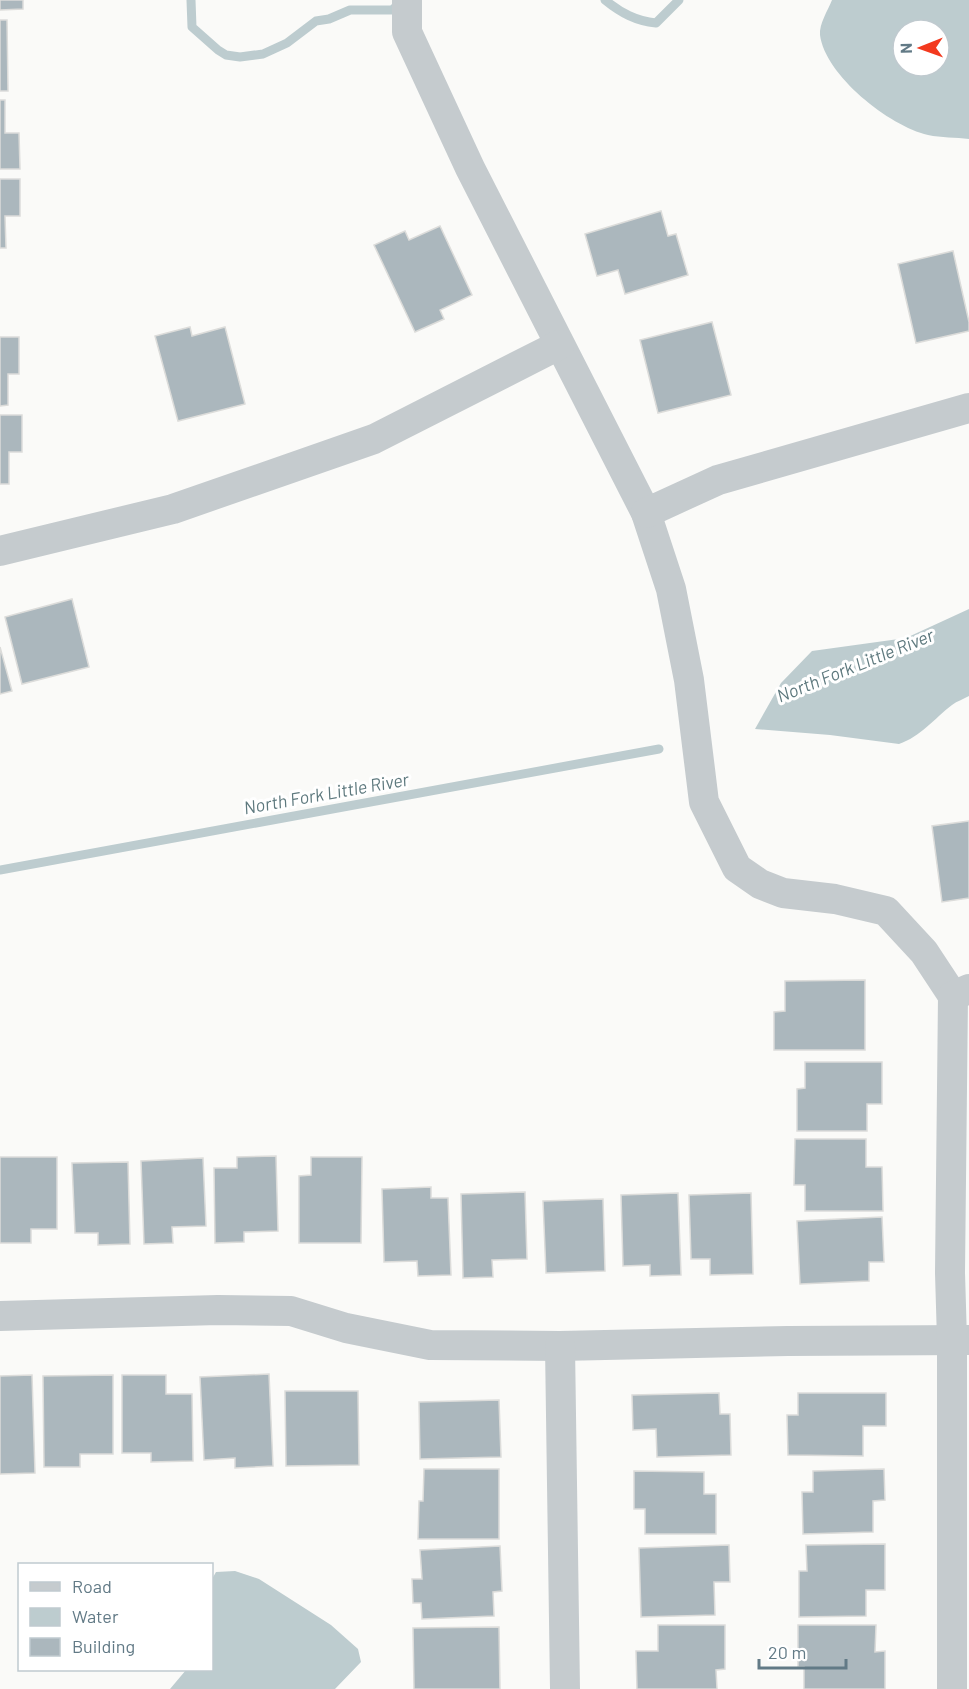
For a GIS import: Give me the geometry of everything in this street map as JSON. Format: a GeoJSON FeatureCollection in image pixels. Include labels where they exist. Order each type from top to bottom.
{"type":"FeatureCollection","features":[{"type":"Feature","properties":{"kind":"street"},"geometry":{"type":"LineString","coordinates":[[407,0],[407,32],[470,168],[646,513],[671,589],[689,680],[704,802],[736,868],[760,884],[783,893],[835,899],[886,911],[961,993],[950,1273],[961,1340],[952,1689]]}},
{"type":"Feature","properties":{"kind":"street"},"geometry":{"type":"LineString","coordinates":[[0,551],[173,509],[374,439],[559,345]]}},
{"type":"Feature","properties":{"kind":"street"},"geometry":{"type":"LineString","coordinates":[[646,513],[718,480],[969,408]]}},
{"type":"Feature","properties":{"kind":"street"},"geometry":{"type":"LineString","coordinates":[[0,1316],[219,1310],[291,1311],[346,1328],[430,1345],[561,1346],[961,1340]]}},
{"type":"Feature","properties":{"kind":"street"},"geometry":{"type":"LineString","coordinates":[[561,1346],[566,1689]]}},
{"type":"Feature","properties":{"kind":"water"},"geometry":{"type":"Polygon","coordinates":[[[832,0],[969,0],[969,139],[933,136],[912,130],[861,97],[846,82],[824,50],[820,35],[822,22],[832,0]]]}},
{"type":"Feature","properties":{"kind":"water"},"geometry":{"type":"Polygon","coordinates":[[[969,609],[969,696],[954,704],[907,741],[899,744],[830,735],[755,729],[781,683],[812,651],[906,638],[969,609]]]}},
{"type":"Feature","properties":{"kind":"water"},"geometry":{"type":"Polygon","coordinates":[[[235,1571],[259,1579],[331,1625],[358,1649],[361,1662],[335,1689],[170,1689],[185,1671],[213,1671],[213,1577],[216,1572],[235,1571]]]}},
{"type":"Feature","properties":{"kind":"building"},"geometry":{"type":"Polygon","coordinates":[[[0,0],[23,0],[23,9],[0,10],[0,0]]]}},
{"type":"Feature","properties":{"kind":"building"},"geometry":{"type":"Polygon","coordinates":[[[0,20],[7,20],[8,91],[0,91],[0,20]]]}},
{"type":"Feature","properties":{"kind":"building"},"geometry":{"type":"Polygon","coordinates":[[[0,100],[5,100],[5,133],[19,133],[20,169],[0,169],[0,100]]]}},
{"type":"Feature","properties":{"kind":"building"},"geometry":{"type":"Polygon","coordinates":[[[0,179],[20,179],[20,216],[5,216],[6,248],[0,248],[0,179]]]}},
{"type":"Feature","properties":{"kind":"building"},"geometry":{"type":"Polygon","coordinates":[[[661,211],[668,236],[676,234],[688,275],[625,294],[618,270],[597,276],[585,234],[661,211]]]}},
{"type":"Feature","properties":{"kind":"building"},"geometry":{"type":"Polygon","coordinates":[[[440,226],[472,295],[440,310],[444,319],[415,332],[374,245],[405,231],[409,240],[440,226]]]}},
{"type":"Feature","properties":{"kind":"building"},"geometry":{"type":"Polygon","coordinates":[[[953,251],[969,331],[916,343],[898,264],[953,251]]]}},
{"type":"Feature","properties":{"kind":"building"},"geometry":{"type":"Polygon","coordinates":[[[712,322],[731,395],[658,413],[640,340],[712,322]]]}},
{"type":"Feature","properties":{"kind":"building"},"geometry":{"type":"Polygon","coordinates":[[[190,327],[192,336],[225,327],[245,404],[178,421],[155,336],[190,327]]]}},
{"type":"Feature","properties":{"kind":"building"},"geometry":{"type":"Polygon","coordinates":[[[0,337],[19,337],[19,374],[8,374],[8,405],[0,406],[0,337]]]}},
{"type":"Feature","properties":{"kind":"building"},"geometry":{"type":"Polygon","coordinates":[[[0,415],[22,415],[22,452],[9,452],[9,484],[0,484],[0,415]]]}},
{"type":"Feature","properties":{"kind":"building"},"geometry":{"type":"Polygon","coordinates":[[[72,599],[89,667],[22,684],[5,617],[72,599]]]}},
{"type":"Feature","properties":{"kind":"building"},"geometry":{"type":"Polygon","coordinates":[[[0,647],[12,691],[0,694],[0,647]]]}},
{"type":"Feature","properties":{"kind":"building"},"geometry":{"type":"Polygon","coordinates":[[[969,821],[969,898],[942,902],[932,826],[969,821]]]}},
{"type":"Feature","properties":{"kind":"building"},"geometry":{"type":"Polygon","coordinates":[[[865,980],[865,1050],[774,1050],[774,1012],[785,1011],[785,981],[865,980]]]}},
{"type":"Feature","properties":{"kind":"building"},"geometry":{"type":"Polygon","coordinates":[[[805,1062],[882,1062],[882,1104],[867,1104],[867,1131],[797,1131],[797,1089],[805,1088],[805,1062]]]}},
{"type":"Feature","properties":{"kind":"building"},"geometry":{"type":"Polygon","coordinates":[[[795,1139],[866,1139],[866,1167],[882,1167],[883,1211],[805,1211],[805,1185],[794,1185],[795,1139]]]}},
{"type":"Feature","properties":{"kind":"building"},"geometry":{"type":"Polygon","coordinates":[[[276,1156],[278,1231],[244,1232],[244,1242],[215,1243],[214,1168],[237,1168],[237,1157],[276,1156]]]}},
{"type":"Feature","properties":{"kind":"building"},"geometry":{"type":"Polygon","coordinates":[[[0,1157],[57,1157],[57,1229],[31,1229],[31,1243],[0,1243],[0,1157]]]}},
{"type":"Feature","properties":{"kind":"building"},"geometry":{"type":"Polygon","coordinates":[[[311,1157],[362,1157],[361,1243],[299,1243],[299,1176],[311,1175],[311,1157]]]}},
{"type":"Feature","properties":{"kind":"building"},"geometry":{"type":"Polygon","coordinates":[[[203,1158],[206,1226],[172,1227],[173,1243],[144,1244],[141,1161],[203,1158]]]}},
{"type":"Feature","properties":{"kind":"building"},"geometry":{"type":"Polygon","coordinates":[[[128,1162],[130,1244],[98,1245],[98,1233],[75,1233],[72,1163],[128,1162]]]}},
{"type":"Feature","properties":{"kind":"building"},"geometry":{"type":"Polygon","coordinates":[[[431,1187],[431,1198],[448,1198],[451,1275],[418,1276],[417,1261],[384,1262],[382,1189],[431,1187]]]}},
{"type":"Feature","properties":{"kind":"building"},"geometry":{"type":"Polygon","coordinates":[[[525,1192],[527,1259],[492,1260],[493,1277],[463,1278],[461,1194],[525,1192]]]}},
{"type":"Feature","properties":{"kind":"building"},"geometry":{"type":"Polygon","coordinates":[[[678,1193],[681,1275],[650,1276],[650,1265],[623,1266],[621,1195],[678,1193]]]}},
{"type":"Feature","properties":{"kind":"building"},"geometry":{"type":"Polygon","coordinates":[[[751,1193],[753,1274],[710,1275],[710,1259],[691,1259],[689,1195],[751,1193]]]}},
{"type":"Feature","properties":{"kind":"building"},"geometry":{"type":"Polygon","coordinates":[[[603,1199],[605,1271],[546,1273],[543,1201],[603,1199]]]}},
{"type":"Feature","properties":{"kind":"building"},"geometry":{"type":"Polygon","coordinates":[[[882,1217],[884,1262],[869,1262],[869,1281],[800,1284],[797,1221],[882,1217]]]}},
{"type":"Feature","properties":{"kind":"building"},"geometry":{"type":"Polygon","coordinates":[[[269,1374],[273,1466],[235,1468],[235,1458],[204,1460],[200,1377],[269,1374]]]}},
{"type":"Feature","properties":{"kind":"building"},"geometry":{"type":"Polygon","coordinates":[[[32,1375],[35,1473],[0,1474],[0,1376],[32,1375]]]}},
{"type":"Feature","properties":{"kind":"building"},"geometry":{"type":"Polygon","coordinates":[[[113,1375],[113,1454],[80,1454],[80,1467],[44,1467],[43,1376],[113,1375]]]}},
{"type":"Feature","properties":{"kind":"building"},"geometry":{"type":"Polygon","coordinates":[[[122,1375],[166,1375],[166,1394],[192,1394],[193,1461],[151,1462],[151,1453],[122,1453],[122,1375]]]}},
{"type":"Feature","properties":{"kind":"building"},"geometry":{"type":"Polygon","coordinates":[[[285,1391],[358,1391],[359,1465],[286,1466],[285,1391]]]}},
{"type":"Feature","properties":{"kind":"building"},"geometry":{"type":"Polygon","coordinates":[[[719,1393],[720,1414],[730,1414],[731,1455],[657,1457],[656,1429],[633,1430],[632,1395],[719,1393]]]}},
{"type":"Feature","properties":{"kind":"building"},"geometry":{"type":"Polygon","coordinates":[[[798,1393],[886,1393],[886,1426],[863,1426],[863,1456],[788,1455],[787,1415],[798,1415],[798,1393]]]}},
{"type":"Feature","properties":{"kind":"building"},"geometry":{"type":"Polygon","coordinates":[[[499,1400],[501,1457],[420,1459],[419,1402],[499,1400]]]}},
{"type":"Feature","properties":{"kind":"building"},"geometry":{"type":"Polygon","coordinates":[[[424,1469],[499,1469],[499,1539],[418,1539],[419,1501],[423,1501],[424,1469]]]}},
{"type":"Feature","properties":{"kind":"building"},"geometry":{"type":"Polygon","coordinates":[[[884,1469],[885,1500],[873,1501],[873,1532],[803,1534],[802,1492],[813,1492],[813,1471],[884,1469]]]}},
{"type":"Feature","properties":{"kind":"building"},"geometry":{"type":"Polygon","coordinates":[[[634,1471],[704,1472],[704,1494],[716,1494],[716,1534],[645,1534],[645,1509],[634,1509],[634,1471]]]}},
{"type":"Feature","properties":{"kind":"building"},"geometry":{"type":"Polygon","coordinates":[[[885,1544],[885,1590],[866,1590],[866,1616],[799,1617],[799,1571],[807,1571],[806,1545],[885,1544]]]}},
{"type":"Feature","properties":{"kind":"building"},"geometry":{"type":"Polygon","coordinates":[[[729,1545],[730,1582],[714,1582],[715,1615],[641,1617],[639,1548],[729,1545]]]}},
{"type":"Feature","properties":{"kind":"building"},"geometry":{"type":"Polygon","coordinates":[[[500,1546],[502,1591],[493,1592],[494,1616],[422,1619],[421,1603],[413,1603],[412,1579],[422,1579],[420,1550],[500,1546]]]}},
{"type":"Feature","properties":{"kind":"building"},"geometry":{"type":"Polygon","coordinates":[[[658,1625],[725,1625],[725,1669],[716,1670],[717,1689],[637,1689],[636,1651],[658,1651],[658,1625]]]}},
{"type":"Feature","properties":{"kind":"building"},"geometry":{"type":"Polygon","coordinates":[[[798,1625],[876,1625],[875,1652],[885,1651],[885,1689],[804,1689],[804,1667],[798,1667],[798,1625]]]}},
{"type":"Feature","properties":{"kind":"building"},"geometry":{"type":"Polygon","coordinates":[[[499,1627],[500,1689],[414,1689],[413,1628],[499,1627]]]}},
{"type":"Feature","properties":{"kind":"waterway"},"geometry":{"type":"LineString","coordinates":[[191,0],[192,27],[218,50],[226,55],[240,57],[263,54],[287,43],[316,21],[329,19],[350,10],[392,10],[401,2]]}},
{"type":"Feature","properties":{"kind":"waterway"},"geometry":{"type":"LineString","coordinates":[[605,0],[629,16],[656,23],[679,0]]}},
{"type":"Feature","properties":{"kind":"waterway","name":"North Fork Little River"},"geometry":{"type":"LineString","coordinates":[[0,870],[659,749]]}}]}
